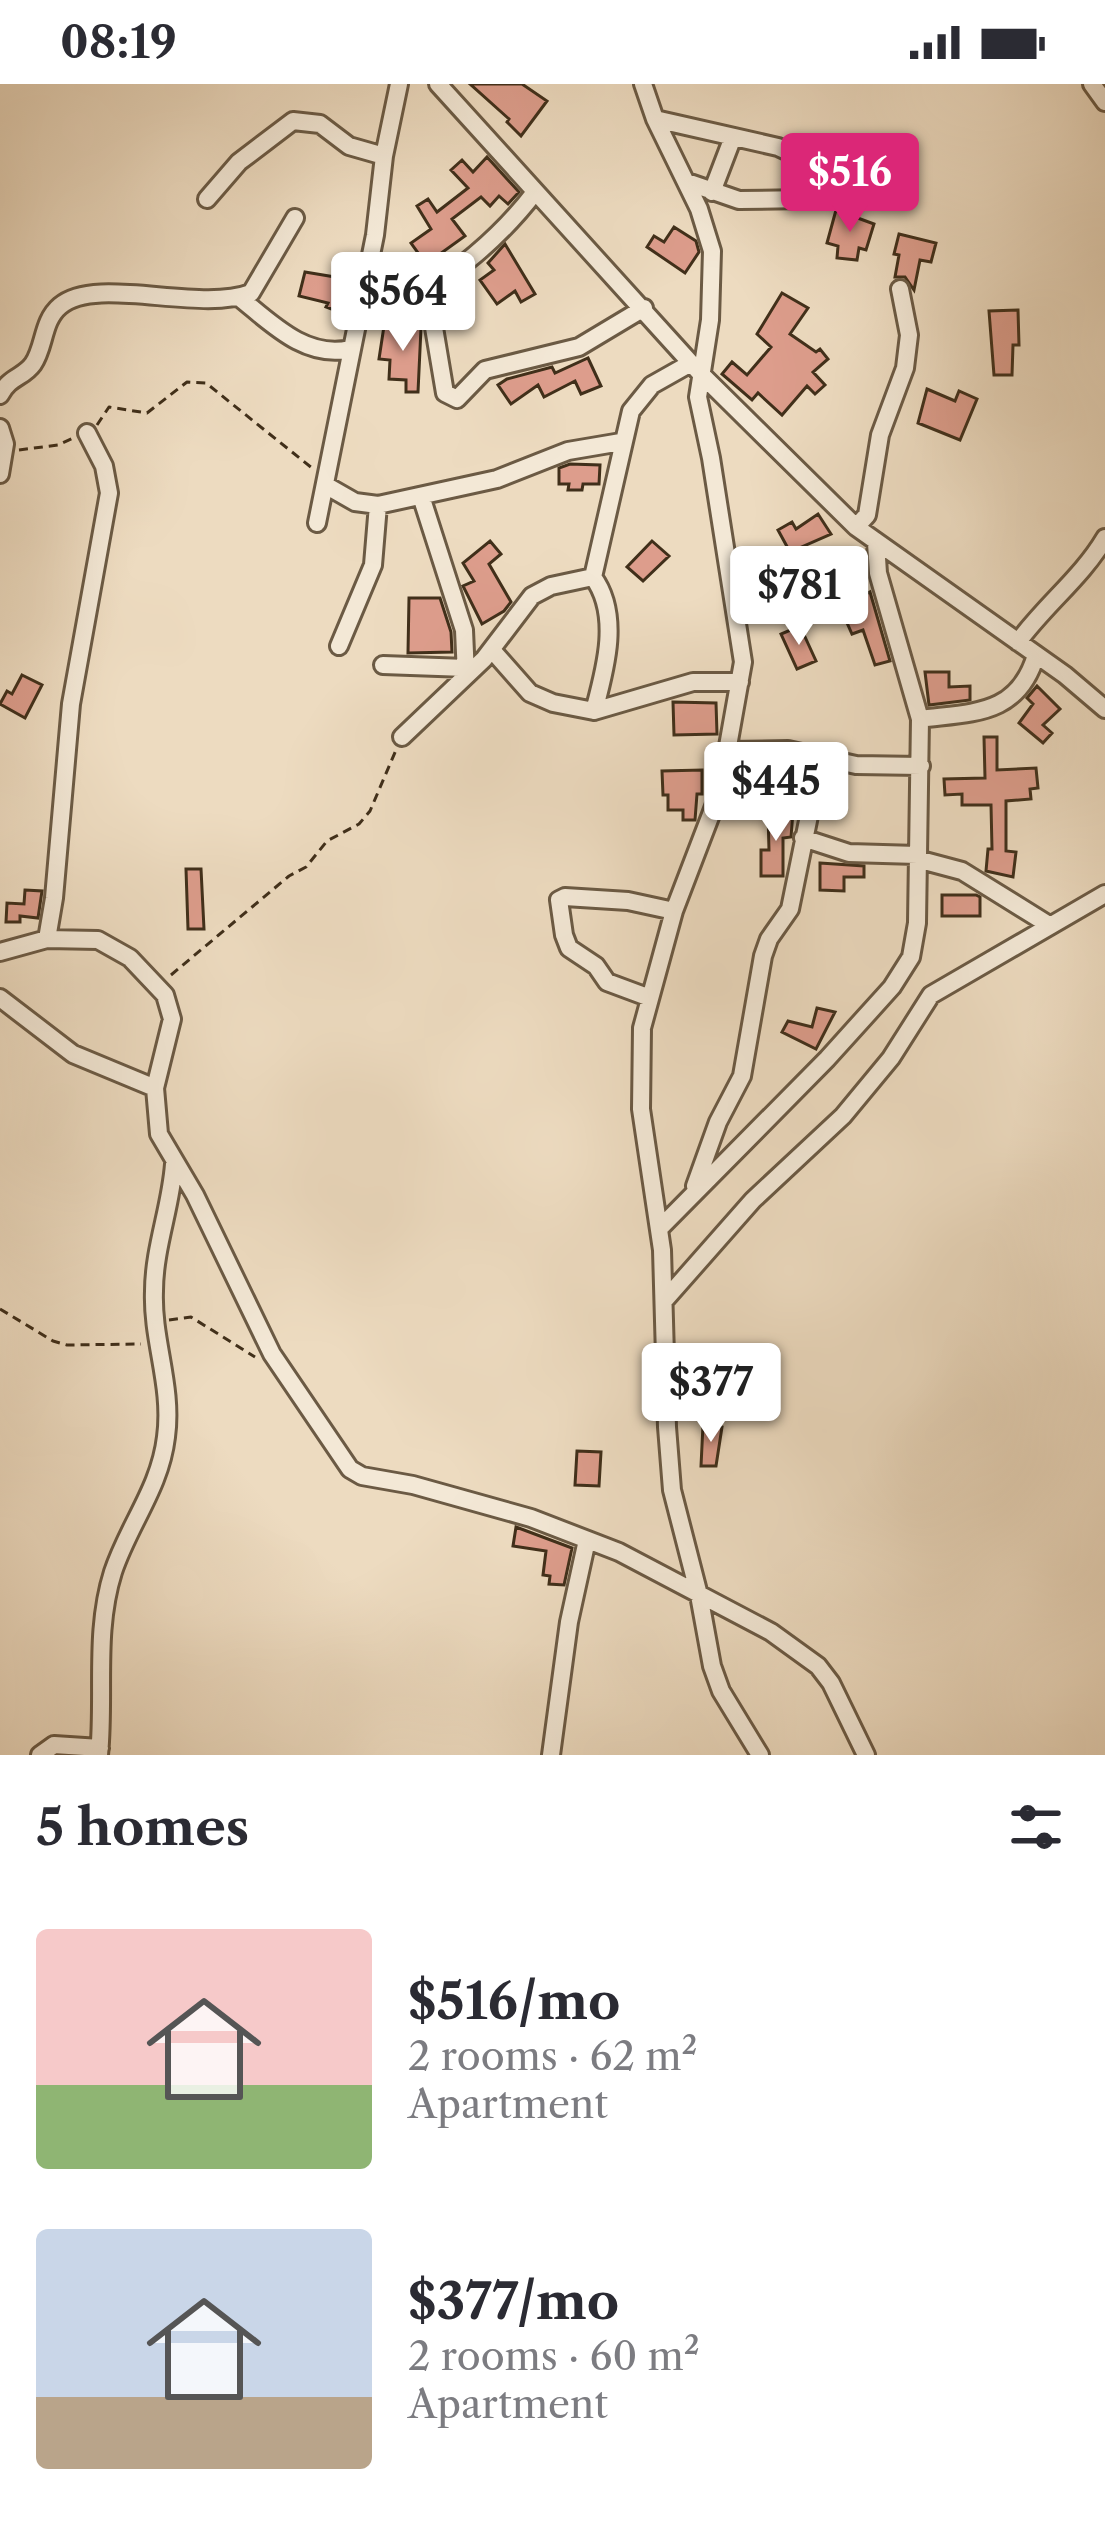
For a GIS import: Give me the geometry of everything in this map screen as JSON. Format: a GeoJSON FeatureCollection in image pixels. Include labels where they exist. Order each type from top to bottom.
{"type":"FeatureCollection","features":[{"type":"Feature","properties":{"kind":"street"},"geometry":{"type":"LineString","coordinates":[[317,523],[365,287],[399,84]]}},
{"type":"Feature","properties":{"kind":"street"},"geometry":{"type":"LineString","coordinates":[[438,84],[695,368],[856,527],[1105,709]]}},
{"type":"Feature","properties":{"kind":"street"},"geometry":{"type":"LineString","coordinates":[[643,84],[712,251],[710,320],[695,368],[741,644],[730,751],[702,848],[674,911],[650,998],[639,1063],[641,1109],[660,1228],[672,1490],[712,1666],[721,1691],[760,1755]]}},
{"type":"Feature","properties":{"kind":"street"},"geometry":{"type":"LineString","coordinates":[[1092,84],[1105,102]]}},
{"type":"Feature","properties":{"kind":"street"},"geometry":{"type":"LineString","coordinates":[[655,119],[823,161]]}},
{"type":"Feature","properties":{"kind":"street"},"geometry":{"type":"LineString","coordinates":[[207,199],[239,162],[292,121],[320,124],[349,146],[384,156]]}},
{"type":"Feature","properties":{"kind":"street"},"geometry":{"type":"LineString","coordinates":[[712,192],[733,137]]}},
{"type":"Feature","properties":{"kind":"street"},"geometry":{"type":"LineString","coordinates":[[687,182],[757,202],[807,199]]}},
{"type":"Feature","properties":{"kind":"street"},"geometry":{"type":"LineString","coordinates":[[365,287],[401,293],[427,286],[497,236],[535,191]]}},
{"type":"Feature","properties":{"kind":"street"},"geometry":{"type":"LineString","coordinates":[[0,395],[7,381],[30,368],[51,317],[70,299],[108,292],[179,300],[240,298],[259,284],[295,218]]}},
{"type":"Feature","properties":{"kind":"street"},"geometry":{"type":"LineString","coordinates":[[427,286],[440,375],[445,393],[457,399],[485,370],[579,347],[644,308]]}},
{"type":"Feature","properties":{"kind":"street"},"geometry":{"type":"LineString","coordinates":[[856,527],[867,515],[880,435],[905,368],[909,335],[901,290]]}},
{"type":"Feature","properties":{"kind":"street"},"geometry":{"type":"LineString","coordinates":[[240,298],[308,346],[334,353],[350,349]]}},
{"type":"Feature","properties":{"kind":"street"},"geometry":{"type":"LineString","coordinates":[[594,711],[606,663],[608,616],[603,591],[593,578],[621,442],[641,395],[664,376],[695,368]]}},
{"type":"Feature","properties":{"kind":"street"},"geometry":{"type":"LineString","coordinates":[[0,428],[0,474]]}},
{"type":"Feature","properties":{"kind":"street"},"geometry":{"type":"LineString","coordinates":[[47,939],[70,704],[109,494],[104,466],[87,433]]}},
{"type":"Feature","properties":{"kind":"street"},"geometry":{"type":"LineString","coordinates":[[327,482],[356,502],[378,505],[497,479],[592,445],[621,442]]}},
{"type":"Feature","properties":{"kind":"street"},"geometry":{"type":"LineString","coordinates":[[421,496],[464,630],[466,672]]}},
{"type":"Feature","properties":{"kind":"street"},"geometry":{"type":"LineString","coordinates":[[339,646],[373,565],[378,505]]}},
{"type":"Feature","properties":{"kind":"street"},"geometry":{"type":"LineString","coordinates":[[1018,642],[1089,565],[1105,538]]}},
{"type":"Feature","properties":{"kind":"street"},"geometry":{"type":"LineString","coordinates":[[660,1228],[827,1059],[903,971],[915,944],[920,719],[878,573],[876,543]]}},
{"type":"Feature","properties":{"kind":"street"},"geometry":{"type":"LineString","coordinates":[[401,737],[492,650],[532,596],[551,586],[593,578]]}},
{"type":"Feature","properties":{"kind":"street"},"geometry":{"type":"LineString","coordinates":[[492,650],[530,693],[594,711],[693,682],[740,682]]}},
{"type":"Feature","properties":{"kind":"street"},"geometry":{"type":"LineString","coordinates":[[920,719],[990,711],[1024,683],[1036,655]]}},
{"type":"Feature","properties":{"kind":"street"},"geometry":{"type":"LineString","coordinates":[[383,665],[466,672]]}},
{"type":"Feature","properties":{"kind":"street"},"geometry":{"type":"LineString","coordinates":[[730,751],[788,750],[856,765],[920,766]]}},
{"type":"Feature","properties":{"kind":"street"},"geometry":{"type":"LineString","coordinates":[[692,1192],[713,1134],[742,1076],[763,956],[790,908],[821,757]]}},
{"type":"Feature","properties":{"kind":"street"},"geometry":{"type":"LineString","coordinates":[[803,838],[849,853],[916,857],[962,871],[1049,925]]}},
{"type":"Feature","properties":{"kind":"street"},"geometry":{"type":"LineString","coordinates":[[664,1301],[753,1200],[843,1116],[891,1058],[931,995],[1105,894]]}},
{"type":"Feature","properties":{"kind":"street"},"geometry":{"type":"LineString","coordinates":[[650,998],[607,982],[596,966],[569,948],[559,900],[605,899],[674,911]]}},
{"type":"Feature","properties":{"kind":"street"},"geometry":{"type":"LineString","coordinates":[[0,952],[47,939],[83,938],[112,946],[170,1003],[172,1019],[155,1088],[159,1134],[195,1195],[258,1329],[332,1448],[356,1473],[496,1506],[619,1552],[771,1632],[818,1666],[866,1755]]}},
{"type":"Feature","properties":{"kind":"street"},"geometry":{"type":"LineString","coordinates":[[0,998],[73,1054],[155,1088]]}},
{"type":"Feature","properties":{"kind":"street"},"geometry":{"type":"LineString","coordinates":[[40,1755],[54,1745],[99,1752],[106,1602],[114,1569],[157,1483],[166,1436],[169,1389],[156,1316],[155,1273],[169,1215],[174,1164]]}},
{"type":"Feature","properties":{"kind":"street"},"geometry":{"type":"LineString","coordinates":[[551,1755],[569,1622],[587,1540]]}},
{"type":"Feature","properties":{"kind":"path"},"geometry":{"type":"LineString","coordinates":[[2,459],[58,446],[87,433],[109,407],[147,413],[187,382],[195,381],[222,394],[327,482]]}},
{"type":"Feature","properties":{"kind":"path"},"geometry":{"type":"LineString","coordinates":[[158,987],[305,867],[327,842],[359,824],[378,794],[401,737]]}},
{"type":"Feature","properties":{"kind":"path"},"geometry":{"type":"LineString","coordinates":[[0,1309],[67,1345],[160,1340]]}},
{"type":"Feature","properties":{"kind":"path"},"geometry":{"type":"LineString","coordinates":[[156,1316],[167,1320],[191,1317],[259,1360],[281,1367]]}},
{"type":"Feature","properties":{"kind":"building"},"geometry":{"type":"Polygon","coordinates":[[[470,84],[522,84],[547,101],[521,136],[470,84]]]}},
{"type":"Feature","properties":{"kind":"building"},"geometry":{"type":"Polygon","coordinates":[[[487,157],[519,192],[508,204],[499,196],[490,206],[481,197],[452,219],[465,236],[426,264],[411,243],[431,229],[417,206],[428,199],[437,212],[468,188],[451,170],[462,160],[473,172],[487,157]]]}},
{"type":"Feature","properties":{"kind":"building"},"geometry":{"type":"Polygon","coordinates":[[[836,210],[874,224],[866,250],[859,248],[857,260],[837,258],[838,246],[827,243],[836,210]]]}},
{"type":"Feature","properties":{"kind":"building"},"geometry":{"type":"Polygon","coordinates":[[[674,227],[696,241],[699,252],[685,273],[647,247],[654,236],[664,242],[674,227]]]}},
{"type":"Feature","properties":{"kind":"building"},"geometry":{"type":"Polygon","coordinates":[[[899,234],[936,243],[931,262],[920,260],[914,290],[905,277],[895,277],[899,234]]]}},
{"type":"Feature","properties":{"kind":"building"},"geometry":{"type":"Polygon","coordinates":[[[505,244],[535,294],[521,302],[515,291],[497,304],[480,280],[494,270],[488,263],[505,244]]]}},
{"type":"Feature","properties":{"kind":"building"},"geometry":{"type":"Polygon","coordinates":[[[305,272],[353,280],[342,313],[326,307],[328,303],[299,296],[305,272]]]}},
{"type":"Feature","properties":{"kind":"building"},"geometry":{"type":"Polygon","coordinates":[[[782,293],[808,308],[790,334],[816,352],[820,349],[828,359],[813,372],[825,385],[815,394],[807,386],[782,415],[758,393],[752,400],[722,374],[732,362],[747,375],[771,347],[757,334],[782,293]]]}},
{"type":"Feature","properties":{"kind":"building"},"geometry":{"type":"Polygon","coordinates":[[[1018,310],[1019,345],[1013,345],[1012,375],[994,375],[989,311],[1018,310]]]}},
{"type":"Feature","properties":{"kind":"building"},"geometry":{"type":"Polygon","coordinates":[[[384,326],[421,328],[418,392],[406,392],[406,380],[389,379],[390,360],[379,359],[384,326]]]}},
{"type":"Feature","properties":{"kind":"building"},"geometry":{"type":"Polygon","coordinates":[[[588,358],[601,386],[581,394],[575,381],[544,397],[538,385],[511,404],[498,385],[552,367],[555,373],[588,358]]]}},
{"type":"Feature","properties":{"kind":"building"},"geometry":{"type":"Polygon","coordinates":[[[927,389],[955,401],[959,391],[977,399],[960,440],[918,423],[927,389]]]}},
{"type":"Feature","properties":{"kind":"building"},"geometry":{"type":"Polygon","coordinates":[[[600,465],[599,484],[568,490],[569,484],[559,484],[559,468],[600,465]]]}},
{"type":"Feature","properties":{"kind":"building"},"geometry":{"type":"Polygon","coordinates":[[[818,514],[831,534],[790,552],[778,530],[792,522],[796,529],[818,514]]]}},
{"type":"Feature","properties":{"kind":"building"},"geometry":{"type":"Polygon","coordinates":[[[490,541],[501,554],[489,564],[511,602],[482,624],[463,586],[474,581],[463,563],[490,541]]]}},
{"type":"Feature","properties":{"kind":"building"},"geometry":{"type":"Polygon","coordinates":[[[652,541],[669,556],[643,581],[627,567],[652,541]]]}},
{"type":"Feature","properties":{"kind":"building"},"geometry":{"type":"Polygon","coordinates":[[[776,557],[789,584],[764,596],[751,570],[776,557]]]}},
{"type":"Feature","properties":{"kind":"building"},"geometry":{"type":"Polygon","coordinates":[[[870,592],[890,661],[875,665],[863,630],[852,634],[840,607],[870,592]]]}},
{"type":"Feature","properties":{"kind":"building"},"geometry":{"type":"Polygon","coordinates":[[[409,598],[440,598],[452,652],[408,653],[409,598]]]}},
{"type":"Feature","properties":{"kind":"building"},"geometry":{"type":"Polygon","coordinates":[[[800,626],[816,661],[797,669],[781,634],[800,626]]]}},
{"type":"Feature","properties":{"kind":"building"},"geometry":{"type":"Polygon","coordinates":[[[925,672],[949,672],[949,687],[970,686],[970,700],[929,705],[925,672]]]}},
{"type":"Feature","properties":{"kind":"building"},"geometry":{"type":"Polygon","coordinates":[[[22,675],[42,685],[25,718],[0,704],[22,675]]]}},
{"type":"Feature","properties":{"kind":"building"},"geometry":{"type":"Polygon","coordinates":[[[1037,686],[1060,709],[1043,725],[1052,733],[1043,743],[1019,723],[1033,704],[1027,698],[1037,686]]]}},
{"type":"Feature","properties":{"kind":"building"},"geometry":{"type":"Polygon","coordinates":[[[673,702],[716,703],[717,734],[674,735],[673,702]]]}},
{"type":"Feature","properties":{"kind":"building"},"geometry":{"type":"Polygon","coordinates":[[[984,737],[997,737],[997,770],[1036,768],[1038,788],[1030,789],[1031,799],[1006,801],[1006,851],[1016,852],[1013,877],[986,871],[988,849],[992,849],[991,805],[962,805],[962,794],[945,795],[944,779],[985,778],[984,737]]]}},
{"type":"Feature","properties":{"kind":"building"},"geometry":{"type":"Polygon","coordinates":[[[702,770],[695,820],[683,820],[683,810],[668,810],[662,771],[702,770]]]}},
{"type":"Feature","properties":{"kind":"building"},"geometry":{"type":"Polygon","coordinates":[[[793,812],[791,837],[783,838],[783,876],[761,876],[761,850],[769,850],[768,813],[793,812]]]}},
{"type":"Feature","properties":{"kind":"building"},"geometry":{"type":"Polygon","coordinates":[[[820,863],[864,866],[864,877],[844,877],[844,891],[820,890],[820,863]]]}},
{"type":"Feature","properties":{"kind":"building"},"geometry":{"type":"Polygon","coordinates":[[[186,869],[201,869],[204,929],[188,929],[186,869]]]}},
{"type":"Feature","properties":{"kind":"building"},"geometry":{"type":"Polygon","coordinates":[[[25,890],[42,891],[38,918],[20,916],[20,922],[6,922],[7,903],[24,904],[25,890]]]}},
{"type":"Feature","properties":{"kind":"building"},"geometry":{"type":"Polygon","coordinates":[[[942,895],[980,897],[980,916],[942,916],[942,895]]]}},
{"type":"Feature","properties":{"kind":"building"},"geometry":{"type":"Polygon","coordinates":[[[817,1008],[835,1012],[816,1049],[782,1032],[788,1021],[812,1027],[817,1008]]]}},
{"type":"Feature","properties":{"kind":"building"},"geometry":{"type":"Polygon","coordinates":[[[703,1425],[722,1427],[716,1466],[701,1466],[703,1425]]]}},
{"type":"Feature","properties":{"kind":"building"},"geometry":{"type":"Polygon","coordinates":[[[577,1451],[601,1452],[599,1486],[575,1485],[577,1451]]]}},
{"type":"Feature","properties":{"kind":"building"},"geometry":{"type":"Polygon","coordinates":[[[516,1527],[572,1548],[564,1585],[549,1584],[550,1576],[543,1575],[546,1551],[513,1546],[516,1527]]]}}]}
